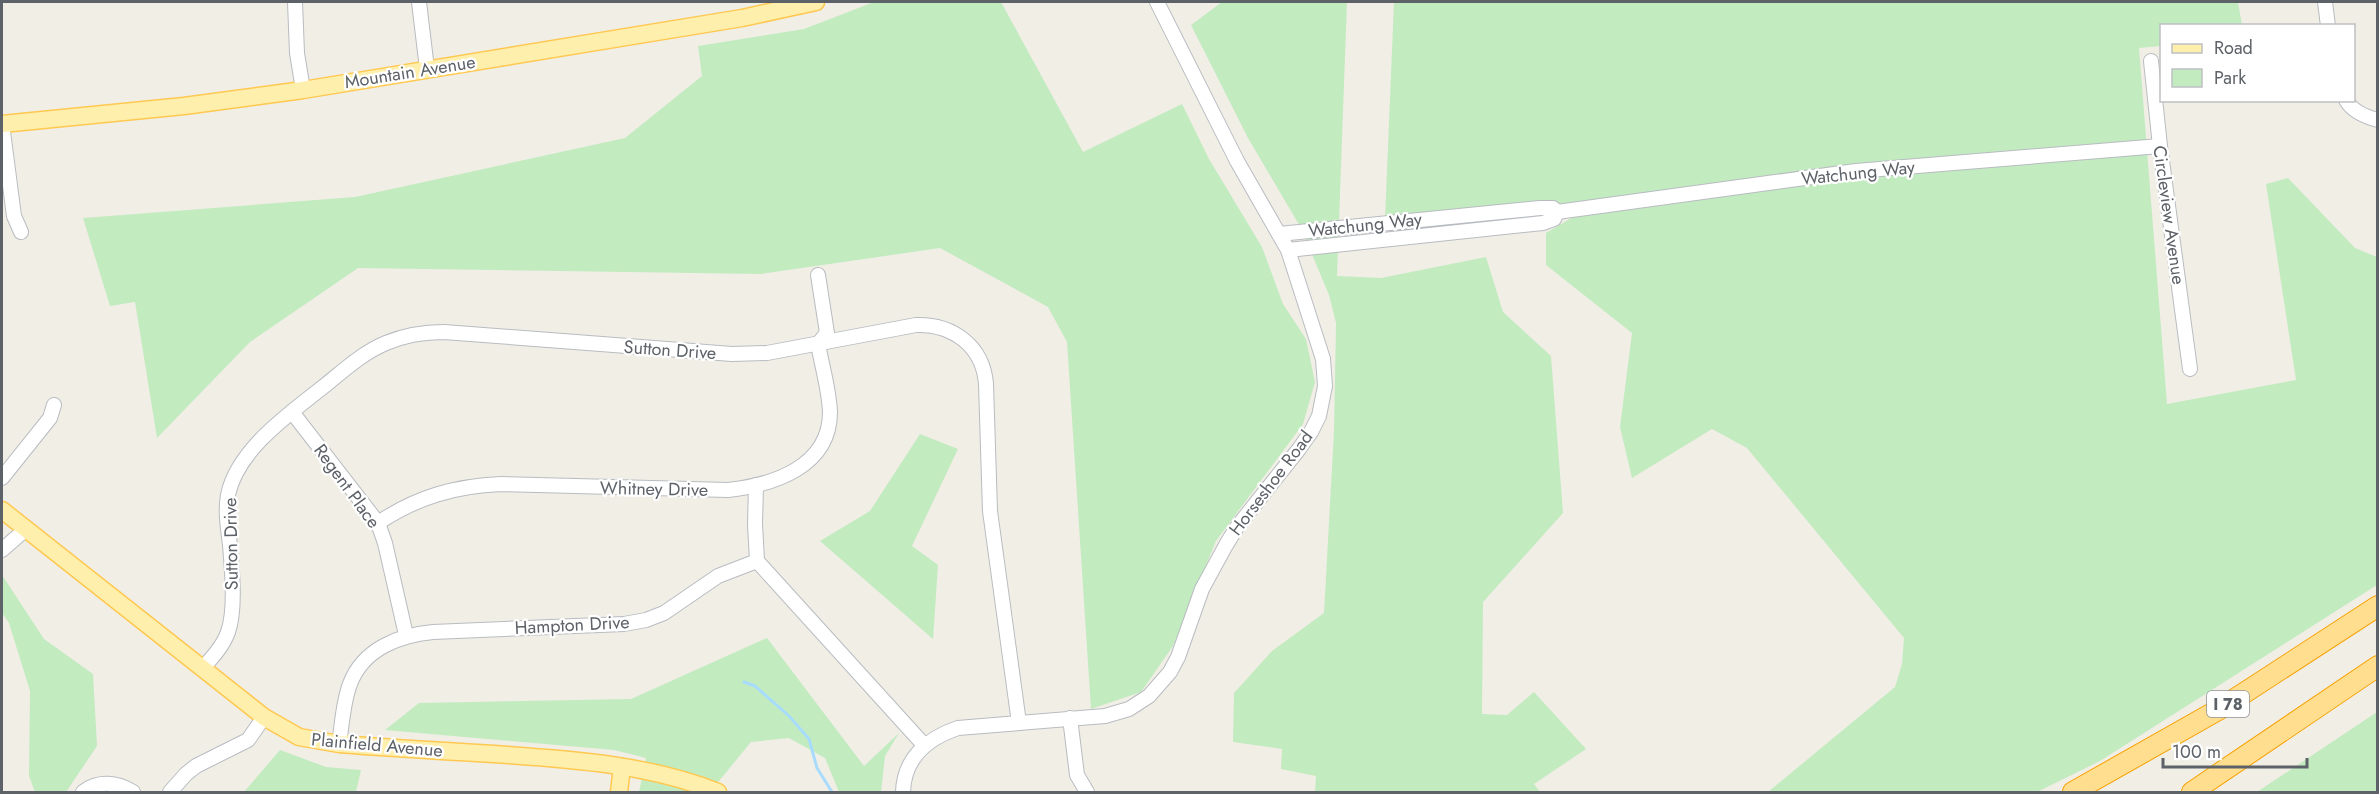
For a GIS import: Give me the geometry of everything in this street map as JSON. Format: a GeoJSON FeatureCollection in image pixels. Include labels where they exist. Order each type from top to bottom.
{"type":"FeatureCollection","features":[{"type":"Feature","properties":{"kind":"highway","name":"I 78"},"geometry":{"type":"LineString","coordinates":[[2073,792],[2218,710],[2378,606]]}},
{"type":"Feature","properties":{"kind":"highway"},"geometry":{"type":"LineString","coordinates":[[2192,792],[2378,666]]}},
{"type":"Feature","properties":{"kind":"main road","name":"Mountain Avenue"},"geometry":{"type":"LineString","coordinates":[[2,124],[184,106],[303,90],[742,18],[816,2]]}},
{"type":"Feature","properties":{"kind":"main road","name":"Plainfield Avenue"},"geometry":{"type":"LineString","coordinates":[[2,510],[264,717],[299,737],[339,744],[546,758],[622,767],[699,785],[718,792]]}},
{"type":"Feature","properties":{"kind":"main road"},"geometry":{"type":"LineString","coordinates":[[619,792],[622,767]]}},
{"type":"Feature","properties":{"kind":"street"},"geometry":{"type":"LineString","coordinates":[[296,2],[297,53],[303,90]]}},
{"type":"Feature","properties":{"kind":"street"},"geometry":{"type":"LineString","coordinates":[[419,2],[427,69]]}},
{"type":"Feature","properties":{"kind":"street","name":"Horseshoe Road"},"geometry":{"type":"LineString","coordinates":[[903,792],[911,763],[924,745],[941,734],[958,728],[1117,713],[1140,703],[1159,687],[1178,657],[1199,596],[1226,545],[1237,527],[1311,432],[1323,401],[1325,372],[1320,347],[1288,250],[1237,161],[1156,2]]}},
{"type":"Feature","properties":{"kind":"street"},"geometry":{"type":"LineString","coordinates":[[2325,2],[2328,24]]}},
{"type":"Feature","properties":{"kind":"street","name":"Circleview Avenue"},"geometry":{"type":"LineString","coordinates":[[2151,62],[2190,369]]}},
{"type":"Feature","properties":{"kind":"street"},"geometry":{"type":"LineString","coordinates":[[2347,102],[2367,117],[2378,120]]}},
{"type":"Feature","properties":{"kind":"street"},"geometry":{"type":"LineString","coordinates":[[2,124],[14,216],[21,232]]}},
{"type":"Feature","properties":{"kind":"street","name":"Watchung Way"},"geometry":{"type":"LineString","coordinates":[[1557,212],[1856,171],[2160,146]]}},
{"type":"Feature","properties":{"kind":"street","name":"Watchung Way"},"geometry":{"type":"LineString","coordinates":[[1279,234],[1540,208],[1553,208],[1557,212]]}},
{"type":"Feature","properties":{"kind":"street","name":"Watchung Way"},"geometry":{"type":"LineString","coordinates":[[1288,250],[1543,223],[1556,217],[1557,212]]}},
{"type":"Feature","properties":{"kind":"street"},"geometry":{"type":"LineString","coordinates":[[818,276],[827,333],[818,344]]}},
{"type":"Feature","properties":{"kind":"street","name":"Sutton Drive"},"geometry":{"type":"LineString","coordinates":[[202,669],[221,646],[228,632],[231,615],[231,559],[227,517],[228,495],[242,465],[264,438],[292,412],[362,356],[388,342],[416,334],[444,332],[732,354],[767,353],[916,325],[928,325],[947,329],[959,335],[973,348],[980,359],[986,384],[990,512],[1019,723]]}},
{"type":"Feature","properties":{"kind":"street","name":"Whitney Drive"},"geometry":{"type":"LineString","coordinates":[[378,523],[432,494],[472,486],[501,484],[710,490],[756,485],[778,478],[807,463],[824,439],[830,410],[818,344]]}},
{"type":"Feature","properties":{"kind":"street"},"geometry":{"type":"LineString","coordinates":[[2,478],[50,418],[54,405]]}},
{"type":"Feature","properties":{"kind":"street","name":"Regent Place"},"geometry":{"type":"LineString","coordinates":[[292,412],[378,523],[385,543],[406,635]]}},
{"type":"Feature","properties":{"kind":"street"},"geometry":{"type":"LineString","coordinates":[[756,485],[757,561],[924,745]]}},
{"type":"Feature","properties":{"kind":"street"},"geometry":{"type":"LineString","coordinates":[[2,550],[26,529]]}},
{"type":"Feature","properties":{"kind":"street","name":"Hampton Drive"},"geometry":{"type":"LineString","coordinates":[[339,744],[346,698],[354,675],[385,644],[406,635],[433,632],[624,624],[646,620],[664,613],[718,576],[757,561]]}},
{"type":"Feature","properties":{"kind":"street"},"geometry":{"type":"LineString","coordinates":[[170,792],[196,766],[248,740],[264,717]]}},
{"type":"Feature","properties":{"kind":"street"},"geometry":{"type":"LineString","coordinates":[[1070,718],[1077,775],[1087,792]]}},
{"type":"Feature","properties":{"kind":"street"},"geometry":{"type":"LineString","coordinates":[[83,792],[94,786],[110,783],[123,786],[133,792]]}},
{"type":"Feature","properties":{"kind":"green space"},"geometry":{"type":"Polygon","coordinates":[[[874,2],[1001,2],[1083,152],[1182,104],[1209,159],[1262,247],[1283,304],[1306,339],[1315,382],[1303,424],[1216,541],[1173,646],[1141,692],[1091,709],[1067,342],[1048,307],[940,248],[761,274],[358,268],[250,342],[157,438],[135,302],[110,306],[83,218],[355,197],[625,138],[702,76],[698,46],[804,29],[874,2]]]}},
{"type":"Feature","properties":{"kind":"green space"},"geometry":{"type":"Polygon","coordinates":[[[1222,2],[1347,2],[1337,276],[1381,278],[1486,257],[1503,312],[1551,356],[1563,513],[1483,602],[1482,714],[1507,715],[1534,692],[1586,749],[1534,784],[1540,792],[1315,792],[1316,776],[1281,769],[1282,749],[1233,742],[1234,693],[1272,651],[1324,613],[1334,431],[1336,323],[1329,295],[1301,228],[1248,138],[1191,25],[1222,2]]]}},
{"type":"Feature","properties":{"kind":"green space"},"geometry":{"type":"Polygon","coordinates":[[[1394,2],[2238,2],[2242,24],[2160,24],[2160,46],[2139,48],[2167,404],[2296,380],[2266,184],[2288,178],[2355,248],[2377,257],[2377,585],[2100,761],[2037,792],[1768,792],[1895,687],[1902,664],[1904,638],[1747,448],[1712,429],[1632,478],[1620,427],[1632,333],[1546,265],[1546,233],[1602,200],[1385,219],[1394,2]]]}},
{"type":"Feature","properties":{"kind":"green space"},"geometry":{"type":"Polygon","coordinates":[[[920,434],[958,449],[912,546],[938,565],[933,639],[820,541],[870,511],[920,434]]]}},
{"type":"Feature","properties":{"kind":"green space"},"geometry":{"type":"Polygon","coordinates":[[[2,575],[44,639],[93,674],[97,746],[66,792],[35,792],[29,776],[30,691],[9,623],[2,613],[2,575]]]}},
{"type":"Feature","properties":{"kind":"green space"},"geometry":{"type":"Polygon","coordinates":[[[767,638],[864,766],[899,733],[885,756],[881,792],[839,792],[825,758],[789,738],[751,742],[710,792],[639,792],[646,758],[614,750],[385,730],[419,703],[631,699],[767,638]]]}},
{"type":"Feature","properties":{"kind":"green space"},"geometry":{"type":"Polygon","coordinates":[[[2377,712],[2377,792],[2257,792],[2377,712]]]}},
{"type":"Feature","properties":{"kind":"green space"},"geometry":{"type":"Polygon","coordinates":[[[280,750],[326,767],[361,770],[356,792],[244,792],[280,750]]]}},
{"type":"Feature","properties":{"kind":"waterway"},"geometry":{"type":"LineString","coordinates":[[744,682],[755,686],[789,716],[809,739],[817,768],[832,792]]}}]}
